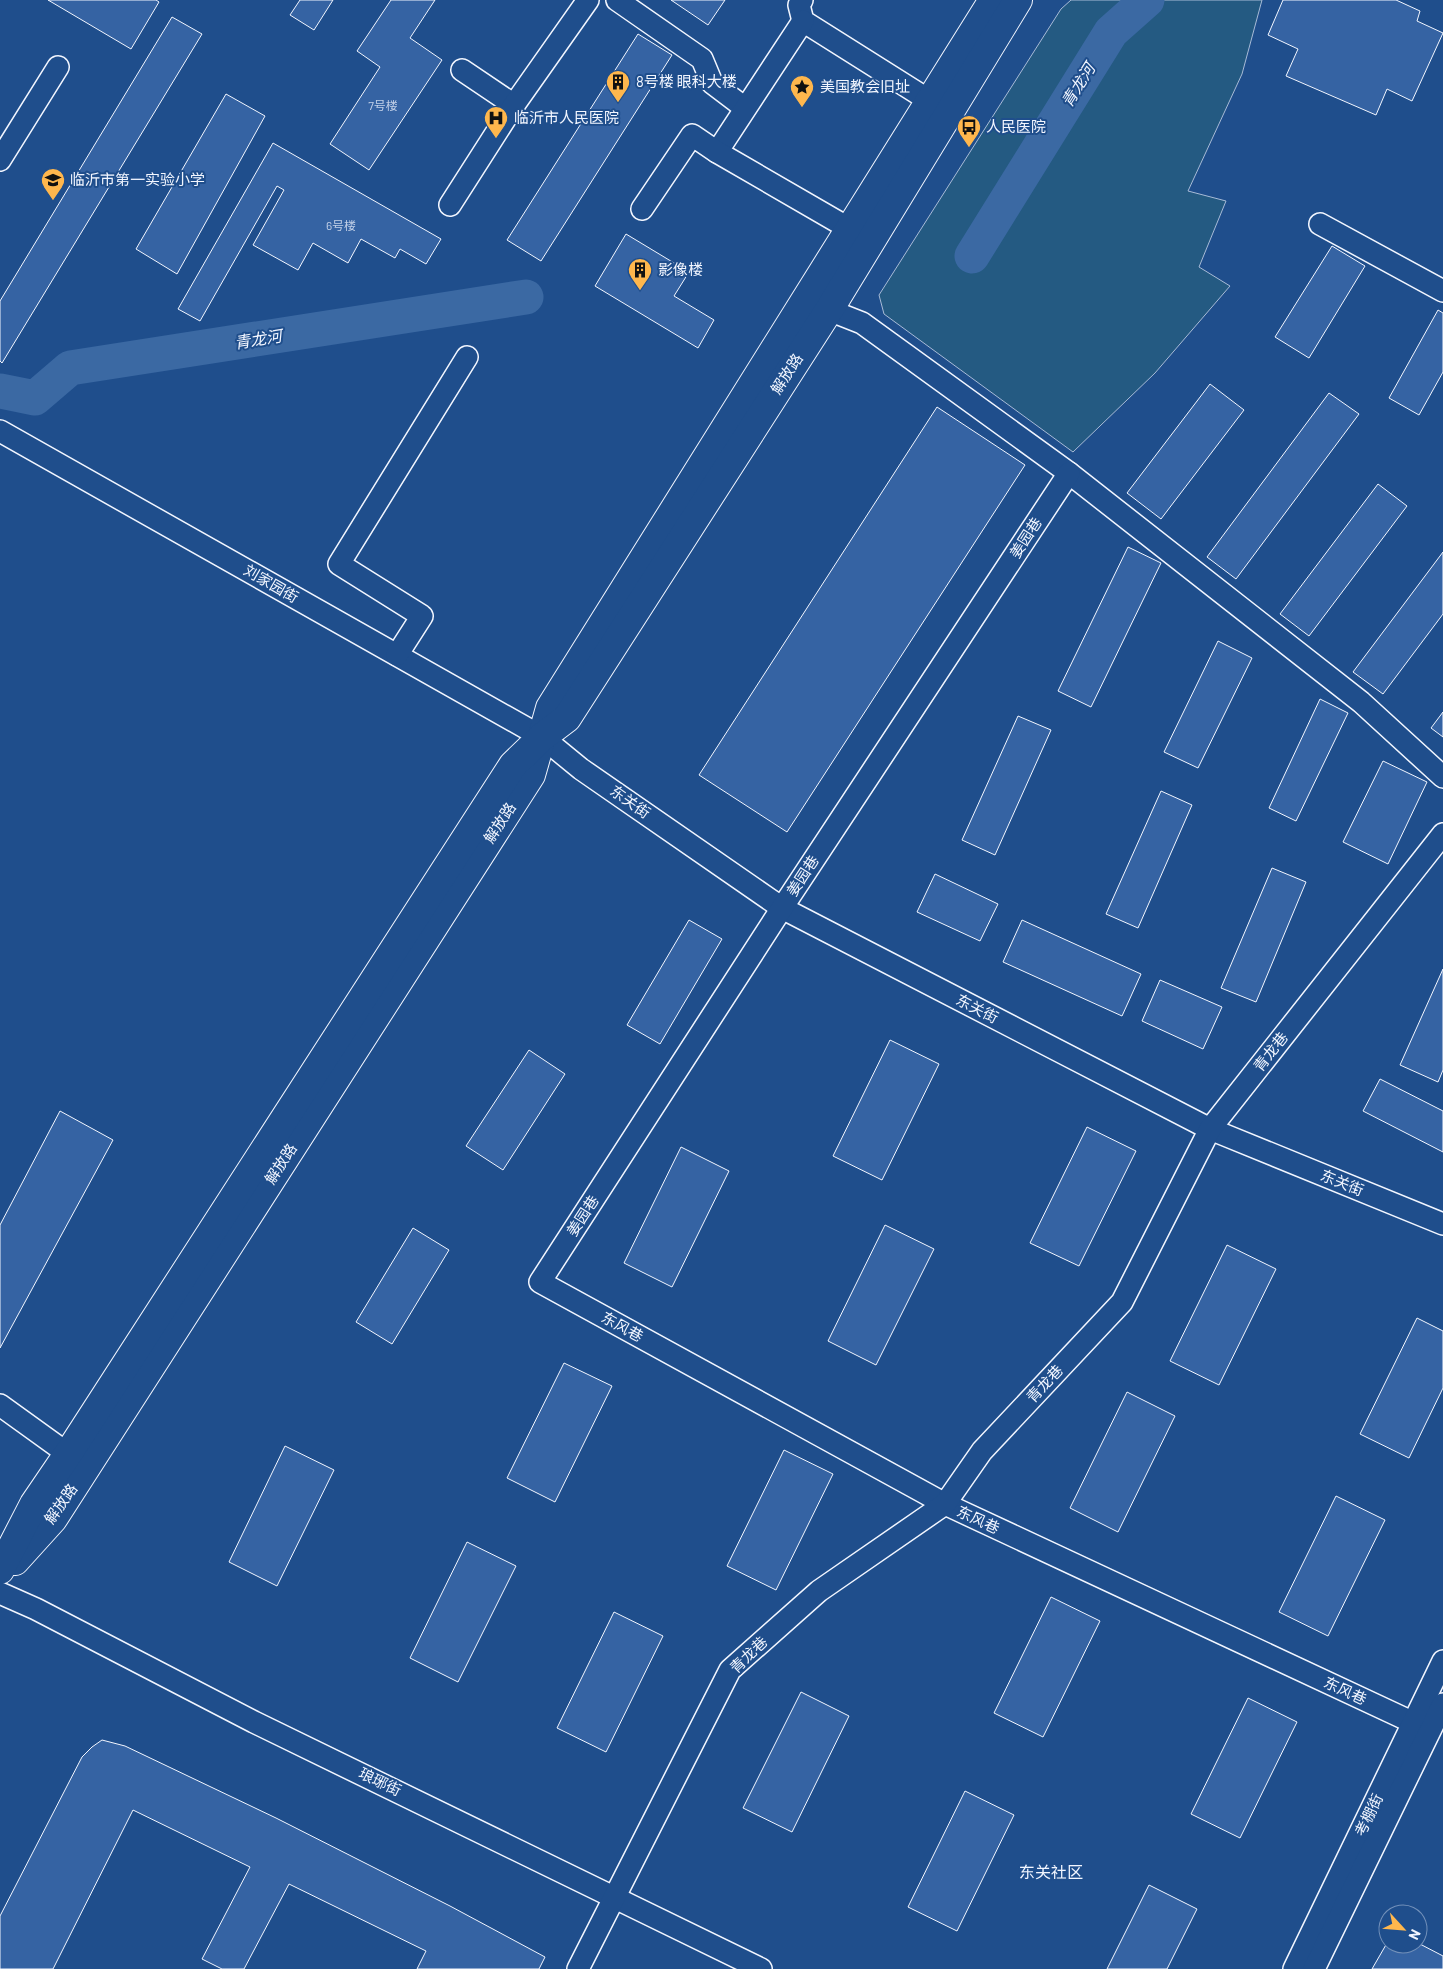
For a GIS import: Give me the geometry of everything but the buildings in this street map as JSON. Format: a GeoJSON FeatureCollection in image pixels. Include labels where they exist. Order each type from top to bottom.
{"type":"FeatureCollection","features":[{"type":"Feature","properties":{"kind":"main road","name":"解放路"},"geometry":{"type":"LineString","coordinates":[[0,1578],[53,1519],[531,775],[550,708],[993,0]]}},
{"type":"Feature","properties":{"kind":"main road","name":"解放路"},"geometry":{"type":"LineString","coordinates":[[0,1570],[34,1504],[513,765],[542,737],[567,718],[829,310],[1018,0]]}},
{"type":"Feature","properties":{"kind":"street"},"geometry":{"type":"LineString","coordinates":[[450,206],[514,105],[588,0]]}},
{"type":"Feature","properties":{"kind":"street"},"geometry":{"type":"LineString","coordinates":[[617,0],[702,59],[712,83],[746,108]]}},
{"type":"Feature","properties":{"kind":"street"},"geometry":{"type":"LineString","coordinates":[[716,152],[746,108],[802,10],[930,101]]}},
{"type":"Feature","properties":{"kind":"street"},"geometry":{"type":"LineString","coordinates":[[0,160],[58,67]]}},
{"type":"Feature","properties":{"kind":"street"},"geometry":{"type":"LineString","coordinates":[[462,70],[514,105]]}},
{"type":"Feature","properties":{"kind":"street"},"geometry":{"type":"LineString","coordinates":[[642,209],[692,135],[716,152],[850,229]]}},
{"type":"Feature","properties":{"kind":"street"},"geometry":{"type":"LineString","coordinates":[[1320,224],[1443,292]]}},
{"type":"Feature","properties":{"kind":"street"},"geometry":{"type":"LineString","coordinates":[[829,310],[862,323],[1069,473],[1362,702],[1443,777]]}},
{"type":"Feature","properties":{"kind":"street"},"geometry":{"type":"LineString","coordinates":[[397,655],[422,616],[339,564],[467,357]]}},
{"type":"Feature","properties":{"kind":"street","name":"刘家园街"},"geometry":{"type":"LineString","coordinates":[[0,431],[542,737]]}},
{"type":"Feature","properties":{"kind":"street","name":"姜园巷"},"geometry":{"type":"LineString","coordinates":[[540,1282],[782,908],[1069,473]]}},
{"type":"Feature","properties":{"kind":"street","name":"东关街"},"geometry":{"type":"LineString","coordinates":[[542,737],[589,774],[782,908],[1210,1129],[1443,1224]]}},
{"type":"Feature","properties":{"kind":"street","name":"青龙巷"},"geometry":{"type":"LineString","coordinates":[[578,1969],[730,1670],[819,1591],[945,1504],[982,1451],[1122,1302],[1210,1129],[1443,834]]}},
{"type":"Feature","properties":{"kind":"street","name":"东风巷"},"geometry":{"type":"LineString","coordinates":[[540,1282],[945,1504],[1421,1727]]}},
{"type":"Feature","properties":{"kind":"street"},"geometry":{"type":"LineString","coordinates":[[0,1405],[68,1454]]}},
{"type":"Feature","properties":{"kind":"street","name":"琅琊街"},"geometry":{"type":"LineString","coordinates":[[0,1593],[36,1609],[254,1722],[761,1969]]}},
{"type":"Feature","properties":{"kind":"street","name":"考棚街"},"geometry":{"type":"LineString","coordinates":[[1314,1969],[1421,1727],[1443,1661]]}},
{"type":"Feature","properties":{"kind":"street","name":"考棚街"},"geometry":{"type":"LineString","coordinates":[[1294,1969],[1421,1727],[1443,1704]]}},
{"type":"Feature","properties":{"kind":"shaded area"},"geometry":{"type":"Polygon","coordinates":[[[1071,0],[1262,0],[1242,74],[1188,191],[1226,201],[1199,267],[1230,286],[1155,373],[1073,452],[884,314],[879,295],[1061,9],[1071,0]]]}},
{"type":"Feature","properties":{"kind":"waterway","name":"青龙河"},"geometry":{"type":"LineString","coordinates":[[972,256],[1111,32],[1147,0]]}},
{"type":"Feature","properties":{"kind":"waterway","name":"青龙河"},"geometry":{"type":"LineString","coordinates":[[0,391],[35,398],[70,368],[526,297]]}},
{"type":"Feature","properties":{"kind":"place","name":"8号楼 眼科大楼"},"geometry":{"type":"Point","coordinates":[618,103]}},
{"type":"Feature","properties":{"kind":"place","name":"美国教会旧址"},"geometry":{"type":"Point","coordinates":[802,108]}},
{"type":"Feature","properties":{"kind":"place","name":"临沂市人民医院"},"geometry":{"type":"Point","coordinates":[496,139]}},
{"type":"Feature","properties":{"kind":"place","name":"人民医院"},"geometry":{"type":"Point","coordinates":[969,148]}},
{"type":"Feature","properties":{"kind":"place","name":"临沂市第一实验小学"},"geometry":{"type":"Point","coordinates":[53,201]}},
{"type":"Feature","properties":{"kind":"place","name":"影像楼"},"geometry":{"type":"Point","coordinates":[640,291]}},
{"type":"Feature","properties":{"kind":"district","name":"东关社区"},"geometry":{"type":"Point","coordinates":[1051,1872]}}]}
